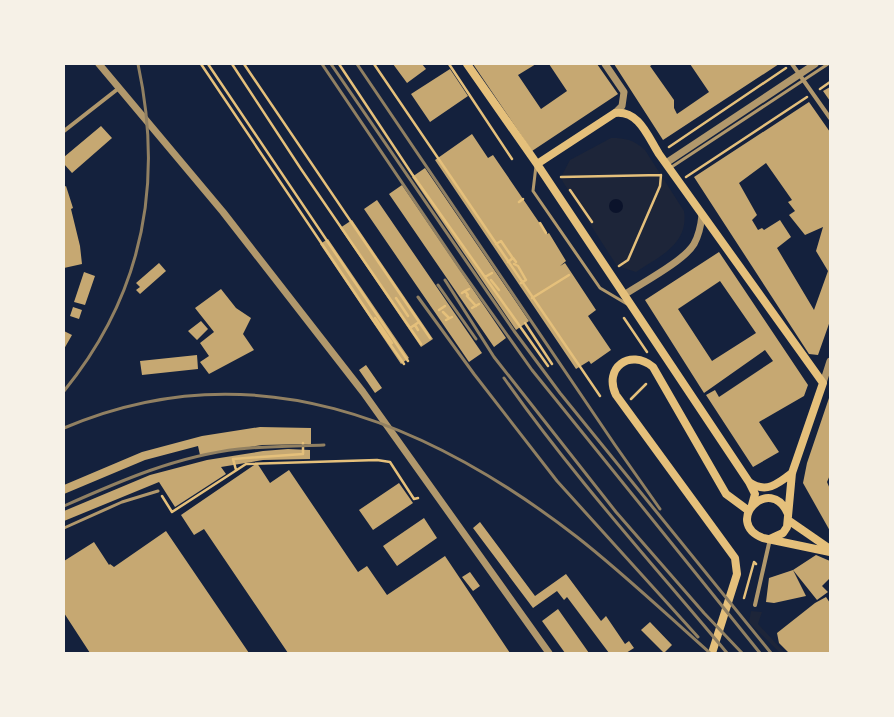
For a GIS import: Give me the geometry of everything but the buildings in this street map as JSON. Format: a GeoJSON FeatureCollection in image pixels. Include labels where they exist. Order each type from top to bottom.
{"type":"FeatureCollection","features":[{"type":"Feature","properties":{"kind":"main road"},"geometry":{"type":"LineString","coordinates":[[467,64],[537,164],[749,482],[755,494],[747,518],[751,531],[756,536],[830,552]]}},
{"type":"Feature","properties":{"kind":"main road"},"geometry":{"type":"LineString","coordinates":[[537,164],[615,113],[629,113],[636,118],[702,215],[826,385],[792,472],[788,517],[783,533],[770,539]]}},
{"type":"Feature","properties":{"kind":"main road"},"geometry":{"type":"LineString","coordinates":[[712,653],[737,574],[736,558],[616,395],[612,381],[618,366],[632,359],[639,359],[653,367],[726,494],[750,508]]}},
{"type":"Feature","properties":{"kind":"main road"},"geometry":{"type":"LineString","coordinates":[[749,482],[756,486],[771,487],[778,484],[792,472]]}},
{"type":"Feature","properties":{"kind":"main road"},"geometry":{"type":"LineString","coordinates":[[750,508],[763,498],[776,499],[781,503],[788,517],[830,549]]}},
{"type":"Feature","properties":{"kind":"street"},"geometry":{"type":"LineString","coordinates":[[100,64],[222,212],[363,392],[549,653]]}},
{"type":"Feature","properties":{"kind":"street"},"geometry":{"type":"LineString","coordinates":[[605,64],[624,92],[622,106],[615,113]]}},
{"type":"Feature","properties":{"kind":"street"},"geometry":{"type":"LineString","coordinates":[[668,166],[801,77],[815,64]]}},
{"type":"Feature","properties":{"kind":"street"},"geometry":{"type":"LineString","coordinates":[[790,65],[801,77],[830,118]]}},
{"type":"Feature","properties":{"kind":"street"},"geometry":{"type":"LineString","coordinates":[[64,131],[119,88]]}},
{"type":"Feature","properties":{"kind":"street"},"geometry":{"type":"LineString","coordinates":[[624,295],[685,255],[694,244],[700,229],[702,215]]}},
{"type":"Feature","properties":{"kind":"street"},"geometry":{"type":"LineString","coordinates":[[826,385],[830,360]]}},
{"type":"Feature","properties":{"kind":"street"},"geometry":{"type":"LineString","coordinates":[[755,605],[770,539]]}},
{"type":"Feature","properties":{"kind":"lane"},"geometry":{"type":"LineString","coordinates":[[801,77],[828,64]]}},
{"type":"Feature","properties":{"kind":"lane"},"geometry":{"type":"LineString","coordinates":[[537,164],[532,191],[600,288],[632,307]]}},
{"type":"Feature","properties":{"kind":"lane"},"geometry":{"type":"LineString","coordinates":[[64,528],[122,502],[158,491]]}},
{"type":"Feature","properties":{"kind":"path"},"geometry":{"type":"LineString","coordinates":[[201,64],[393,344],[404,364]]}},
{"type":"Feature","properties":{"kind":"path"},"geometry":{"type":"LineString","coordinates":[[208,64],[375,318]]}},
{"type":"Feature","properties":{"kind":"path"},"geometry":{"type":"LineString","coordinates":[[232,64],[301,169],[421,344]]}},
{"type":"Feature","properties":{"kind":"path"},"geometry":{"type":"LineString","coordinates":[[244,64],[430,338]]}},
{"type":"Feature","properties":{"kind":"path"},"geometry":{"type":"LineString","coordinates":[[339,64],[412,174],[548,366]]}},
{"type":"Feature","properties":{"kind":"path"},"geometry":{"type":"LineString","coordinates":[[374,64],[600,396]]}},
{"type":"Feature","properties":{"kind":"path"},"geometry":{"type":"LineString","coordinates":[[449,64],[512,159]]}},
{"type":"Feature","properties":{"kind":"path"},"geometry":{"type":"LineString","coordinates":[[669,147],[790,65]]}},
{"type":"Feature","properties":{"kind":"path"},"geometry":{"type":"LineString","coordinates":[[820,88],[830,82]]}},
{"type":"Feature","properties":{"kind":"path"},"geometry":{"type":"LineString","coordinates":[[685,178],[809,96]]}},
{"type":"Feature","properties":{"kind":"path"},"geometry":{"type":"LineString","coordinates":[[561,177],[661,175],[660,186],[628,260],[619,266]]}},
{"type":"Feature","properties":{"kind":"path"},"geometry":{"type":"LineString","coordinates":[[570,190],[592,222]]}},
{"type":"Feature","properties":{"kind":"path"},"geometry":{"type":"LineString","coordinates":[[519,202],[524,199]]}},
{"type":"Feature","properties":{"kind":"path"},"geometry":{"type":"LineString","coordinates":[[540,223],[546,233]]}},
{"type":"Feature","properties":{"kind":"path"},"geometry":{"type":"LineString","coordinates":[[496,244],[501,241],[512,257]]}},
{"type":"Feature","properties":{"kind":"path"},"geometry":{"type":"LineString","coordinates":[[508,262],[513,258],[526,280],[522,282]]}},
{"type":"Feature","properties":{"kind":"path"},"geometry":{"type":"LineString","coordinates":[[485,278],[492,273]]}},
{"type":"Feature","properties":{"kind":"path"},"geometry":{"type":"LineString","coordinates":[[488,275],[501,290],[496,293]]}},
{"type":"Feature","properties":{"kind":"path"},"geometry":{"type":"LineString","coordinates":[[532,298],[570,275]]}},
{"type":"Feature","properties":{"kind":"path"},"geometry":{"type":"LineString","coordinates":[[462,293],[469,289]]}},
{"type":"Feature","properties":{"kind":"path"},"geometry":{"type":"LineString","coordinates":[[465,291],[476,306]]}},
{"type":"Feature","properties":{"kind":"path"},"geometry":{"type":"LineString","coordinates":[[392,301],[400,295]]}},
{"type":"Feature","properties":{"kind":"path"},"geometry":{"type":"LineString","coordinates":[[396,298],[408,316]]}},
{"type":"Feature","properties":{"kind":"path"},"geometry":{"type":"LineString","coordinates":[[472,308],[479,304]]}},
{"type":"Feature","properties":{"kind":"path"},"geometry":{"type":"LineString","coordinates":[[445,306],[442,310],[449,318]]}},
{"type":"Feature","properties":{"kind":"path"},"geometry":{"type":"LineString","coordinates":[[624,318],[644,348]]}},
{"type":"Feature","properties":{"kind":"path"},"geometry":{"type":"LineString","coordinates":[[410,328],[419,322]]}},
{"type":"Feature","properties":{"kind":"path"},"geometry":{"type":"LineString","coordinates":[[525,323],[552,364]]}},
{"type":"Feature","properties":{"kind":"path"},"geometry":{"type":"LineString","coordinates":[[414,325],[418,330]]}},
{"type":"Feature","properties":{"kind":"path"},"geometry":{"type":"LineString","coordinates":[[393,344],[408,361]]}},
{"type":"Feature","properties":{"kind":"path"},"geometry":{"type":"LineString","coordinates":[[627,402],[646,384]]}},
{"type":"Feature","properties":{"kind":"path"},"geometry":{"type":"LineString","coordinates":[[236,470],[233,459],[303,454],[303,443]]}},
{"type":"Feature","properties":{"kind":"path"},"geometry":{"type":"LineString","coordinates":[[158,491],[172,512],[246,464],[256,462],[383,460],[390,462],[414,499],[418,498]]}},
{"type":"Feature","properties":{"kind":"path"},"geometry":{"type":"LineString","coordinates":[[744,598],[754,562]]}},
{"type":"Feature","properties":{"kind":"shaded area"},"geometry":{"type":"Polygon","coordinates":[[[611,138],[630,140],[645,150],[684,211],[682,232],[677,241],[671,248],[636,272],[617,266],[561,177],[570,160],[611,138]]]}},
{"type":"Feature","properties":{"kind":"shaded area"},"geometry":{"type":"Polygon","coordinates":[[[613,199],[619,199],[623,203],[623,209],[619,213],[613,213],[609,209],[609,203],[613,199]]]}},
{"type":"Feature","properties":{"kind":"shaded area"},"geometry":{"type":"Polygon","coordinates":[[[751,611],[762,612],[758,624],[785,653],[780,653],[749,622],[751,611]]]}},
{"type":"Feature","properties":{"kind":"railway"},"geometry":{"type":"LineString","coordinates":[[64,391],[91,354],[113,316],[129,277],[140,236],[147,195],[149,152],[146,109],[138,64]]}},
{"type":"Feature","properties":{"kind":"railway"},"geometry":{"type":"LineString","coordinates":[[322,64],[461,270],[532,370],[760,653]]}},
{"type":"Feature","properties":{"kind":"railway"},"geometry":{"type":"LineString","coordinates":[[331,64],[514,331],[560,393],[771,653]]}},
{"type":"Feature","properties":{"kind":"railway"},"geometry":{"type":"LineString","coordinates":[[357,64],[660,509]]}},
{"type":"Feature","properties":{"kind":"railway"},"geometry":{"type":"LineString","coordinates":[[445,280],[494,357],[616,512],[704,613],[742,653]]}},
{"type":"Feature","properties":{"kind":"railway"},"geometry":{"type":"LineString","coordinates":[[438,285],[476,339]]}},
{"type":"Feature","properties":{"kind":"railway"},"geometry":{"type":"LineString","coordinates":[[418,297],[474,374],[557,481],[698,637]]}},
{"type":"Feature","properties":{"kind":"railway"},"geometry":{"type":"LineString","coordinates":[[504,378],[584,484],[727,653]]}},
{"type":"Feature","properties":{"kind":"railway"},"geometry":{"type":"LineString","coordinates":[[64,428],[134,405],[202,395],[269,396],[334,409],[398,430],[459,459],[519,495],[577,537],[628,579],[710,653]]}},
{"type":"Feature","properties":{"kind":"railway"},"geometry":{"type":"LineString","coordinates":[[64,506],[149,471],[193,457],[239,449],[324,445]]}}]}
